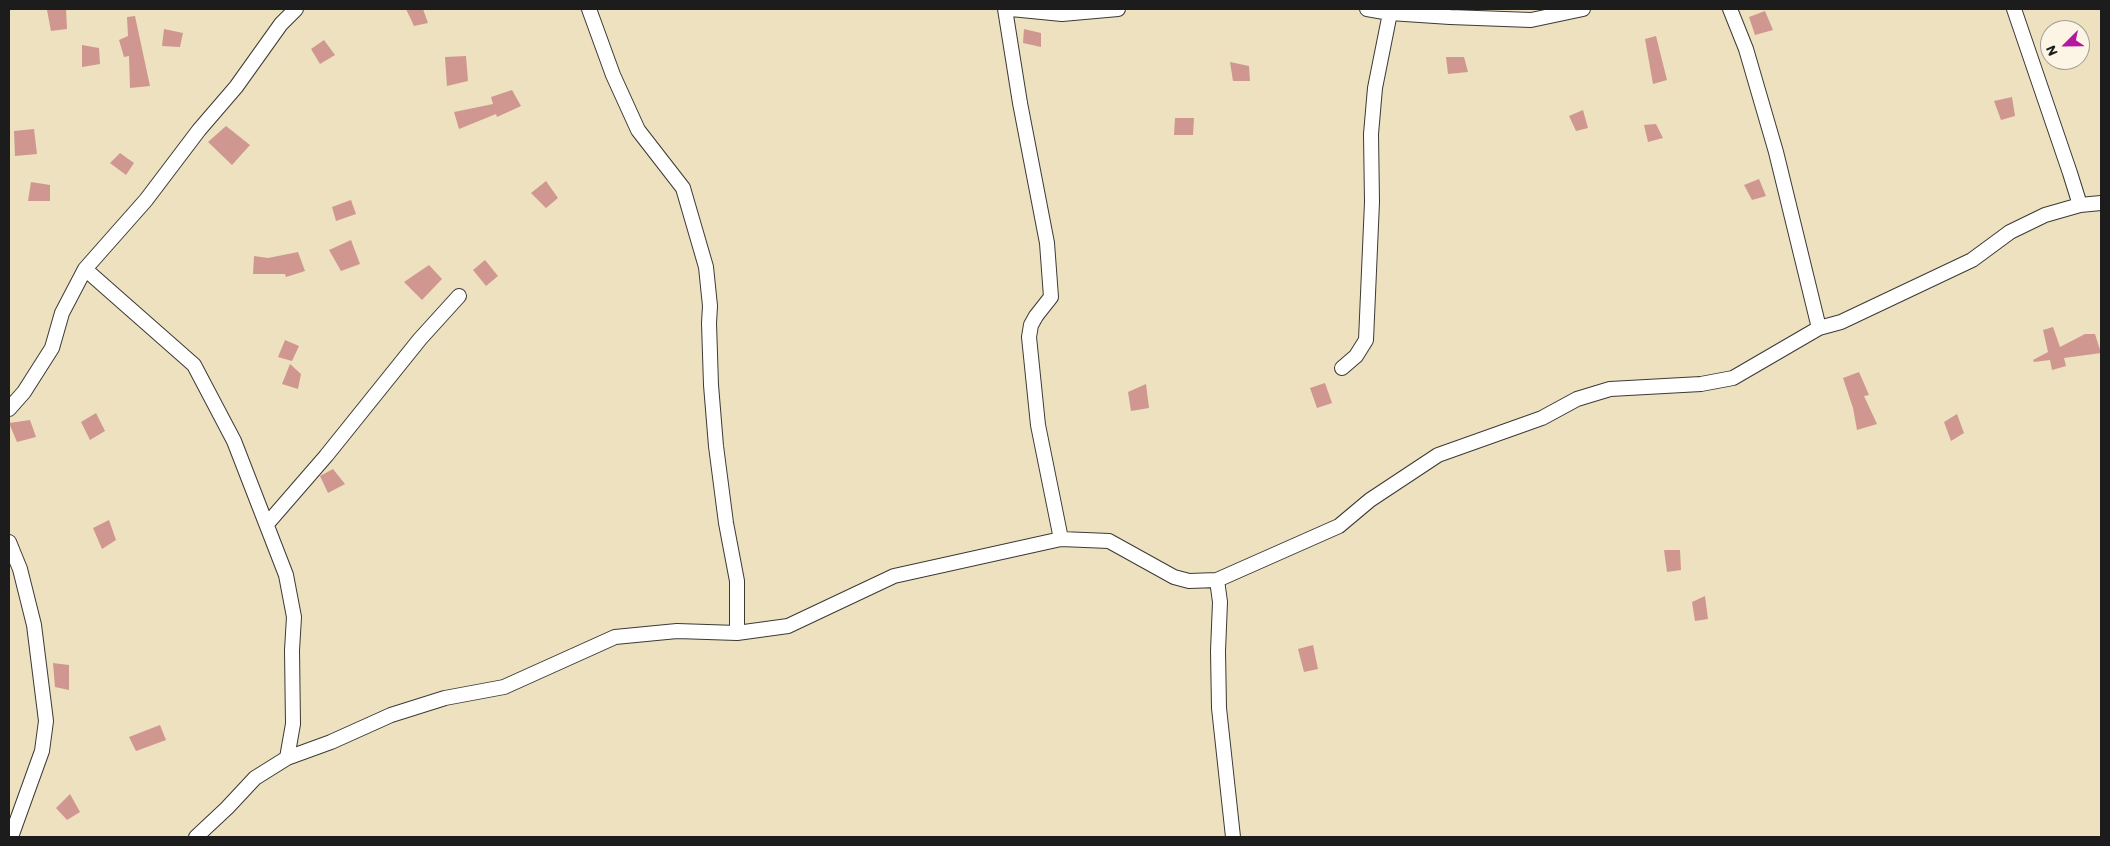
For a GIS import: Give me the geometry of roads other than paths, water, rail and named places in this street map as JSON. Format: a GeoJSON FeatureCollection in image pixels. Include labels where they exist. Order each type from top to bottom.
{"type":"FeatureCollection","features":[{"type":"Feature","properties":{"kind":"street"},"geometry":{"type":"LineString","coordinates":[[9,409],[24,392],[52,348],[62,313],[85,269],[146,200],[199,130],[236,87],[282,24],[296,9]]}},
{"type":"Feature","properties":{"kind":"street"},"geometry":{"type":"LineString","coordinates":[[589,9],[613,75],[638,130],[683,188],[706,266],[710,306],[710,367],[726,523],[737,581],[737,633]]}},
{"type":"Feature","properties":{"kind":"street"},"geometry":{"type":"LineString","coordinates":[[1005,9],[1020,103],[1048,243],[1051,297],[1031,325],[1029,337],[1038,425],[1061,539]]}},
{"type":"Feature","properties":{"kind":"street"},"geometry":{"type":"LineString","coordinates":[[1011,9],[1062,14],[1118,9]]}},
{"type":"Feature","properties":{"kind":"street"},"geometry":{"type":"LineString","coordinates":[[1367,9],[1390,13],[1531,20],[1583,9]]}},
{"type":"Feature","properties":{"kind":"street"},"geometry":{"type":"LineString","coordinates":[[1730,9],[1746,49],[1776,152],[1819,328]]}},
{"type":"Feature","properties":{"kind":"street"},"geometry":{"type":"LineString","coordinates":[[2014,9],[2080,205]]}},
{"type":"Feature","properties":{"kind":"street"},"geometry":{"type":"LineString","coordinates":[[1342,368],[1356,356],[1366,340],[1372,202],[1371,134],[1375,88],[1390,13]]}},
{"type":"Feature","properties":{"kind":"street"},"geometry":{"type":"LineString","coordinates":[[196,837],[255,778],[287,758],[331,742],[391,715],[445,698],[504,686],[615,637],[677,632],[737,633],[788,626],[894,576],[1061,539],[1110,541],[1174,577],[1189,581],[1217,580],[1339,526],[1370,500],[1438,455],[1542,418],[1577,399],[1610,389],[1702,384],[1733,378],[1819,328],[1841,322],[1972,260],[2010,232],[2045,215],[2080,205],[2101,203]]}},
{"type":"Feature","properties":{"kind":"street"},"geometry":{"type":"LineString","coordinates":[[85,269],[194,366],[234,441],[286,574],[294,618],[292,650],[294,724],[287,758]]}},
{"type":"Feature","properties":{"kind":"street"},"geometry":{"type":"LineString","coordinates":[[267,524],[326,456],[420,339],[459,296]]}},
{"type":"Feature","properties":{"kind":"street"},"geometry":{"type":"LineString","coordinates":[[9,542],[20,569],[34,625],[46,721],[42,751],[11,837]]}},
{"type":"Feature","properties":{"kind":"street"},"geometry":{"type":"LineString","coordinates":[[1217,580],[1220,602],[1218,652],[1219,708],[1233,837]]}}]}
